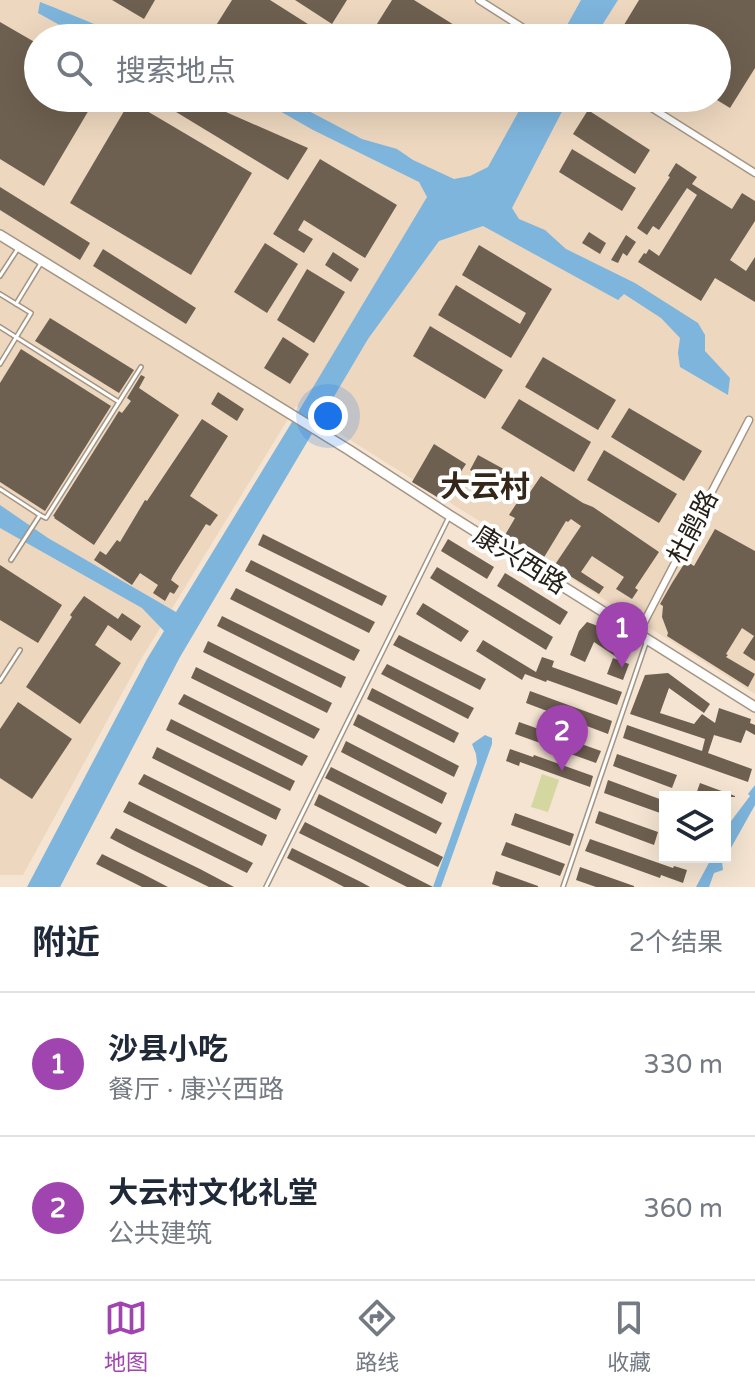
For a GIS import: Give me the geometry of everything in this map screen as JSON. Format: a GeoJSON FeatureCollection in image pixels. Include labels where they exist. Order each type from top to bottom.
{"type":"FeatureCollection","features":[{"type":"Feature","properties":{"kind":"street"},"geometry":{"type":"LineString","coordinates":[[479,0],[517,24]]}},
{"type":"Feature","properties":{"kind":"street"},"geometry":{"type":"LineString","coordinates":[[658,112],[755,173]]}},
{"type":"Feature","properties":{"kind":"street","name":"康兴西路"},"geometry":{"type":"LineString","coordinates":[[0,235],[349,450],[755,707]]}},
{"type":"Feature","properties":{"kind":"street","name":"杜鹃路"},"geometry":{"type":"LineString","coordinates":[[643,637],[749,420]]}},
{"type":"Feature","properties":{"kind":"lane"},"geometry":{"type":"LineString","coordinates":[[0,276],[19,246]]}},
{"type":"Feature","properties":{"kind":"lane"},"geometry":{"type":"LineString","coordinates":[[16,304],[43,261]]}},
{"type":"Feature","properties":{"kind":"lane"},"geometry":{"type":"LineString","coordinates":[[0,294],[31,313],[0,364]]}},
{"type":"Feature","properties":{"kind":"lane"},"geometry":{"type":"LineString","coordinates":[[0,327],[119,402]]}},
{"type":"Feature","properties":{"kind":"lane"},"geometry":{"type":"LineString","coordinates":[[0,489],[46,518],[141,367]]}},
{"type":"Feature","properties":{"kind":"lane"},"geometry":{"type":"LineString","coordinates":[[11,560],[40,515]]}},
{"type":"Feature","properties":{"kind":"lane"},"geometry":{"type":"LineString","coordinates":[[266,887],[449,515]]}},
{"type":"Feature","properties":{"kind":"lane"},"geometry":{"type":"LineString","coordinates":[[563,887],[643,637]]}},
{"type":"Feature","properties":{"kind":"lane"},"geometry":{"type":"LineString","coordinates":[[0,681],[20,650]]}},
{"type":"Feature","properties":{"kind":"shaded area"},"geometry":{"type":"Polygon","coordinates":[[[0,0],[755,0],[755,694],[296,406],[138,664],[23,875],[0,875],[0,0]]]}},
{"type":"Feature","properties":{"kind":"green space"},"geometry":{"type":"Polygon","coordinates":[[[542,774],[559,780],[548,812],[531,807],[542,774]]]}},
{"type":"Feature","properties":{"kind":"water"},"geometry":{"type":"Polygon","coordinates":[[[581,0],[618,0],[603,24],[568,24],[581,0]]]}},
{"type":"Feature","properties":{"kind":"water"},"geometry":{"type":"Polygon","coordinates":[[[40,2],[94,24],[58,24],[38,13],[40,2]]]}},
{"type":"Feature","properties":{"kind":"water"},"geometry":{"type":"Polygon","coordinates":[[[282,112],[311,112],[362,139],[397,149],[454,179],[470,176],[488,167],[518,112],[562,112],[512,208],[519,219],[545,230],[566,249],[635,283],[698,323],[705,335],[705,351],[730,378],[728,395],[680,367],[680,338],[661,318],[624,294],[618,300],[483,226],[439,241],[368,339],[180,657],[60,887],[27,887],[164,631],[142,608],[0,528],[0,505],[48,538],[176,612],[427,197],[419,182],[282,112]]]}},
{"type":"Feature","properties":{"kind":"water"},"geometry":{"type":"Polygon","coordinates":[[[485,735],[492,738],[492,744],[441,887],[433,887],[477,763],[472,744],[485,735]]]}},
{"type":"Feature","properties":{"kind":"water"},"geometry":{"type":"Polygon","coordinates":[[[755,785],[755,805],[731,848],[731,821],[750,796],[748,794],[755,785]]]}},
{"type":"Feature","properties":{"kind":"water"},"geometry":{"type":"Polygon","coordinates":[[[709,863],[722,863],[723,870],[714,873],[709,887],[696,887],[709,863]]]}},
{"type":"Feature","properties":{"kind":"building"},"geometry":{"type":"Polygon","coordinates":[[[112,0],[155,0],[144,19],[112,0]]]}},
{"type":"Feature","properties":{"kind":"building"},"geometry":{"type":"Polygon","coordinates":[[[232,0],[270,0],[308,24],[217,24],[232,0]]]}},
{"type":"Feature","properties":{"kind":"building"},"geometry":{"type":"Polygon","coordinates":[[[295,0],[347,0],[332,24],[295,0]]]}},
{"type":"Feature","properties":{"kind":"building"},"geometry":{"type":"Polygon","coordinates":[[[392,0],[414,0],[453,24],[377,24],[392,0]]]}},
{"type":"Feature","properties":{"kind":"building"},"geometry":{"type":"Polygon","coordinates":[[[639,0],[755,0],[755,68],[731,106],[731,24],[624,24],[639,0]]]}},
{"type":"Feature","properties":{"kind":"building"},"geometry":{"type":"Polygon","coordinates":[[[0,22],[24,36],[24,112],[88,112],[44,186],[0,159],[0,22]]]}},
{"type":"Feature","properties":{"kind":"building"},"geometry":{"type":"Polygon","coordinates":[[[124,112],[149,112],[252,173],[191,275],[70,203],[124,112]]]}},
{"type":"Feature","properties":{"kind":"building"},"geometry":{"type":"Polygon","coordinates":[[[176,112],[226,112],[308,148],[288,180],[176,112]]]}},
{"type":"Feature","properties":{"kind":"building"},"geometry":{"type":"Polygon","coordinates":[[[587,112],[591,112],[650,150],[635,174],[573,134],[587,112]]]}},
{"type":"Feature","properties":{"kind":"building"},"geometry":{"type":"Polygon","coordinates":[[[572,149],[636,188],[622,211],[559,172],[572,149]]]}},
{"type":"Feature","properties":{"kind":"building"},"geometry":{"type":"Polygon","coordinates":[[[320,159],[397,205],[365,258],[304,220],[298,230],[313,239],[304,253],[273,234],[320,159]]]}},
{"type":"Feature","properties":{"kind":"building"},"geometry":{"type":"Polygon","coordinates":[[[676,163],[697,177],[692,184],[732,209],[742,193],[755,201],[755,221],[730,260],[746,271],[755,257],[755,302],[715,278],[701,301],[638,262],[649,249],[659,256],[697,195],[687,188],[659,230],[653,226],[647,235],[637,228],[676,163]]]}},
{"type":"Feature","properties":{"kind":"building"},"geometry":{"type":"Polygon","coordinates":[[[0,187],[90,243],[80,260],[0,210],[0,187]]]}},
{"type":"Feature","properties":{"kind":"building"},"geometry":{"type":"Polygon","coordinates":[[[589,232],[606,243],[600,254],[582,243],[589,232]]]}},
{"type":"Feature","properties":{"kind":"building"},"geometry":{"type":"Polygon","coordinates":[[[626,235],[636,242],[627,256],[623,253],[618,263],[611,260],[626,235]]]}},
{"type":"Feature","properties":{"kind":"building"},"geometry":{"type":"Polygon","coordinates":[[[265,243],[298,264],[267,313],[234,292],[265,243]]]}},
{"type":"Feature","properties":{"kind":"building"},"geometry":{"type":"Polygon","coordinates":[[[479,245],[552,289],[511,358],[438,315],[456,285],[520,324],[526,313],[462,275],[479,245]]]}},
{"type":"Feature","properties":{"kind":"building"},"geometry":{"type":"Polygon","coordinates":[[[103,249],[196,308],[186,324],[93,266],[103,249]]]}},
{"type":"Feature","properties":{"kind":"building"},"geometry":{"type":"Polygon","coordinates":[[[333,252],[359,269],[351,282],[325,265],[333,252]]]}},
{"type":"Feature","properties":{"kind":"building"},"geometry":{"type":"Polygon","coordinates":[[[307,269],[345,292],[314,343],[277,320],[307,269]]]}},
{"type":"Feature","properties":{"kind":"building"},"geometry":{"type":"Polygon","coordinates":[[[50,318],[134,370],[119,393],[35,341],[50,318]]]}},
{"type":"Feature","properties":{"kind":"building"},"geometry":{"type":"Polygon","coordinates":[[[430,326],[503,370],[485,399],[413,356],[430,326]]]}},
{"type":"Feature","properties":{"kind":"building"},"geometry":{"type":"Polygon","coordinates":[[[283,337],[309,354],[290,384],[264,368],[283,337]]]}},
{"type":"Feature","properties":{"kind":"building"},"geometry":{"type":"Polygon","coordinates":[[[21,349],[111,406],[45,511],[0,482],[0,383],[21,349]]]}},
{"type":"Feature","properties":{"kind":"building"},"geometry":{"type":"Polygon","coordinates":[[[543,357],[616,400],[598,430],[525,387],[543,357]]]}},
{"type":"Feature","properties":{"kind":"building"},"geometry":{"type":"Polygon","coordinates":[[[141,375],[145,377],[139,388],[179,415],[94,545],[53,516],[119,411],[122,413],[131,401],[127,398],[141,375]]]}},
{"type":"Feature","properties":{"kind":"building"},"geometry":{"type":"Polygon","coordinates":[[[218,392],[244,409],[237,421],[211,404],[218,392]]]}},
{"type":"Feature","properties":{"kind":"building"},"geometry":{"type":"Polygon","coordinates":[[[519,399],[591,442],[574,472],[501,428],[519,399]]]}},
{"type":"Feature","properties":{"kind":"building"},"geometry":{"type":"Polygon","coordinates":[[[629,408],[702,451],[684,481],[611,437],[629,408]]]}},
{"type":"Feature","properties":{"kind":"building"},"geometry":{"type":"Polygon","coordinates":[[[202,419],[228,436],[190,496],[218,515],[210,526],[206,524],[173,576],[171,580],[179,586],[174,594],[170,592],[165,601],[153,593],[158,585],[140,573],[132,585],[94,560],[100,551],[106,555],[117,540],[120,542],[145,500],[202,419]]]}},
{"type":"Feature","properties":{"kind":"building"},"geometry":{"type":"Polygon","coordinates":[[[434,444],[466,464],[442,500],[412,482],[434,444]]]}},
{"type":"Feature","properties":{"kind":"building"},"geometry":{"type":"Polygon","coordinates":[[[604,450],[677,494],[659,523],[587,480],[604,450]]]}},
{"type":"Feature","properties":{"kind":"building"},"geometry":{"type":"Polygon","coordinates":[[[478,455],[518,477],[509,492],[470,470],[478,455]]]}},
{"type":"Feature","properties":{"kind":"building"},"geometry":{"type":"Polygon","coordinates":[[[541,476],[659,552],[635,588],[638,590],[632,599],[616,589],[624,577],[592,556],[581,572],[604,587],[599,594],[554,566],[581,526],[571,519],[566,521],[543,559],[505,535],[515,518],[509,515],[522,495],[526,498],[541,476]]]}},
{"type":"Feature","properties":{"kind":"building"},"geometry":{"type":"Polygon","coordinates":[[[715,529],[755,551],[755,661],[743,653],[754,636],[742,628],[726,654],[726,657],[755,674],[748,687],[667,636],[662,617],[663,606],[660,604],[672,583],[686,561],[694,566],[715,529]]]}},
{"type":"Feature","properties":{"kind":"building"},"geometry":{"type":"Polygon","coordinates":[[[263,534],[387,596],[382,606],[258,545],[263,534]]]}},
{"type":"Feature","properties":{"kind":"building"},"geometry":{"type":"Polygon","coordinates":[[[448,539],[494,567],[487,579],[441,551],[448,539]]]}},
{"type":"Feature","properties":{"kind":"building"},"geometry":{"type":"Polygon","coordinates":[[[251,560],[375,622],[369,633],[245,571],[251,560]]]}},
{"type":"Feature","properties":{"kind":"building"},"geometry":{"type":"Polygon","coordinates":[[[0,565],[62,605],[38,643],[0,620],[0,565]]]}},
{"type":"Feature","properties":{"kind":"building"},"geometry":{"type":"Polygon","coordinates":[[[437,567],[553,637],[546,650],[430,578],[437,567]]]}},
{"type":"Feature","properties":{"kind":"building"},"geometry":{"type":"Polygon","coordinates":[[[505,573],[568,612],[560,625],[497,586],[505,573]]]}},
{"type":"Feature","properties":{"kind":"building"},"geometry":{"type":"Polygon","coordinates":[[[236,588],[360,650],[354,661],[230,599],[236,588]]]}},
{"type":"Feature","properties":{"kind":"building"},"geometry":{"type":"Polygon","coordinates":[[[84,596],[118,619],[122,613],[141,626],[131,641],[108,625],[95,645],[121,663],[80,724],[26,687],[84,596]]]}},
{"type":"Feature","properties":{"kind":"building"},"geometry":{"type":"Polygon","coordinates":[[[423,603],[469,631],[461,642],[416,614],[423,603]]]}},
{"type":"Feature","properties":{"kind":"building"},"geometry":{"type":"Polygon","coordinates":[[[222,616],[346,677],[341,688],[217,626],[222,616]]]}},
{"type":"Feature","properties":{"kind":"building"},"geometry":{"type":"Polygon","coordinates":[[[587,622],[627,645],[618,658],[594,642],[585,662],[570,655],[579,631],[587,622]]]}},
{"type":"Feature","properties":{"kind":"building"},"geometry":{"type":"Polygon","coordinates":[[[399,635],[486,679],[480,690],[393,645],[399,635]]]}},
{"type":"Feature","properties":{"kind":"building"},"geometry":{"type":"Polygon","coordinates":[[[483,640],[536,672],[542,657],[554,661],[552,667],[622,692],[617,705],[525,674],[522,680],[476,651],[483,640]]]}},
{"type":"Feature","properties":{"kind":"building"},"geometry":{"type":"Polygon","coordinates":[[[208,641],[332,703],[327,713],[203,652],[208,641]]]}},
{"type":"Feature","properties":{"kind":"building"},"geometry":{"type":"Polygon","coordinates":[[[613,658],[629,664],[623,680],[607,674],[613,658]]]}},
{"type":"Feature","properties":{"kind":"building"},"geometry":{"type":"Polygon","coordinates":[[[387,664],[474,708],[468,719],[381,674],[387,664]]]}},
{"type":"Feature","properties":{"kind":"building"},"geometry":{"type":"Polygon","coordinates":[[[196,667],[320,729],[314,739],[191,678],[196,667]]]}},
{"type":"Feature","properties":{"kind":"building"},"geometry":{"type":"Polygon","coordinates":[[[668,673],[710,704],[704,713],[669,688],[660,713],[694,724],[702,714],[715,723],[719,708],[751,719],[750,723],[755,725],[755,735],[746,730],[741,743],[714,735],[708,753],[752,769],[748,782],[623,738],[627,725],[702,751],[705,739],[630,714],[645,675],[668,673]]]}},
{"type":"Feature","properties":{"kind":"building"},"geometry":{"type":"Polygon","coordinates":[[[372,688],[459,733],[454,743],[367,699],[372,688]]]}},
{"type":"Feature","properties":{"kind":"building"},"geometry":{"type":"Polygon","coordinates":[[[530,691],[612,721],[608,734],[526,703],[530,691]]]}},
{"type":"Feature","properties":{"kind":"building"},"geometry":{"type":"Polygon","coordinates":[[[184,694],[308,756],[302,766],[178,704],[184,694]]]}},
{"type":"Feature","properties":{"kind":"building"},"geometry":{"type":"Polygon","coordinates":[[[18,702],[72,739],[32,799],[0,778],[0,729],[18,702]]]}},
{"type":"Feature","properties":{"kind":"building"},"geometry":{"type":"Polygon","coordinates":[[[358,714],[459,766],[454,777],[353,725],[358,714]]]}},
{"type":"Feature","properties":{"kind":"building"},"geometry":{"type":"Polygon","coordinates":[[[171,719],[295,781],[290,791],[166,730],[171,719]]]}},
{"type":"Feature","properties":{"kind":"building"},"geometry":{"type":"Polygon","coordinates":[[[519,722],[601,751],[596,763],[515,734],[519,722]]]}},
{"type":"Feature","properties":{"kind":"building"},"geometry":{"type":"Polygon","coordinates":[[[346,741],[447,793],[442,804],[341,752],[346,741]]]}},
{"type":"Feature","properties":{"kind":"building"},"geometry":{"type":"Polygon","coordinates":[[[157,747],[281,809],[276,820],[152,758],[157,747]]]}},
{"type":"Feature","properties":{"kind":"building"},"geometry":{"type":"Polygon","coordinates":[[[510,749],[593,776],[590,787],[520,762],[519,766],[506,761],[510,749]]]}},
{"type":"Feature","properties":{"kind":"building"},"geometry":{"type":"Polygon","coordinates":[[[617,754],[677,775],[672,788],[613,766],[617,754]]]}},
{"type":"Feature","properties":{"kind":"building"},"geometry":{"type":"Polygon","coordinates":[[[331,767],[442,823],[436,834],[325,778],[331,767]]]}},
{"type":"Feature","properties":{"kind":"building"},"geometry":{"type":"Polygon","coordinates":[[[144,774],[267,835],[262,846],[138,784],[144,774]]]}},
{"type":"Feature","properties":{"kind":"building"},"geometry":{"type":"Polygon","coordinates":[[[608,780],[659,799],[659,813],[604,793],[608,780]]]}},
{"type":"Feature","properties":{"kind":"building"},"geometry":{"type":"Polygon","coordinates":[[[700,783],[722,791],[697,791],[700,783]]]}},
{"type":"Feature","properties":{"kind":"building"},"geometry":{"type":"Polygon","coordinates":[[[319,794],[443,857],[438,867],[314,805],[319,794]]]}},
{"type":"Feature","properties":{"kind":"building"},"geometry":{"type":"Polygon","coordinates":[[[129,801],[253,863],[247,873],[123,812],[129,801]]]}},
{"type":"Feature","properties":{"kind":"building"},"geometry":{"type":"Polygon","coordinates":[[[599,811],[658,832],[654,845],[595,823],[599,811]]]}},
{"type":"Feature","properties":{"kind":"building"},"geometry":{"type":"Polygon","coordinates":[[[515,813],[574,834],[570,846],[511,825],[515,813]]]}},
{"type":"Feature","properties":{"kind":"building"},"geometry":{"type":"Polygon","coordinates":[[[305,822],[433,887],[407,887],[299,833],[305,822]]]}},
{"type":"Feature","properties":{"kind":"building"},"geometry":{"type":"Polygon","coordinates":[[[116,828],[234,887],[209,887],[133,850],[110,838],[116,828]]]}},
{"type":"Feature","properties":{"kind":"building"},"geometry":{"type":"Polygon","coordinates":[[[590,839],[687,870],[683,883],[585,851],[590,839]]]}},
{"type":"Feature","properties":{"kind":"building"},"geometry":{"type":"Polygon","coordinates":[[[506,842],[565,864],[560,876],[501,855],[506,842]]]}},
{"type":"Feature","properties":{"kind":"building"},"geometry":{"type":"Polygon","coordinates":[[[292,848],[370,887],[344,887],[287,858],[292,848]]]}},
{"type":"Feature","properties":{"kind":"building"},"geometry":{"type":"Polygon","coordinates":[[[102,854],[168,887],[142,887],[96,864],[102,854]]]}},
{"type":"Feature","properties":{"kind":"building"},"geometry":{"type":"Polygon","coordinates":[[[580,867],[634,887],[596,887],[576,880],[580,867]]]}},
{"type":"Feature","properties":{"kind":"building"},"geometry":{"type":"Polygon","coordinates":[[[496,871],[538,887],[501,887],[492,884],[496,871]]]}},
{"type":"Feature","properties":{"kind":"place","name":"沙县小吃"},"geometry":{"type":"Point","coordinates":[622,668]}},
{"type":"Feature","properties":{"kind":"place","name":"大云村文化礼堂"},"geometry":{"type":"Point","coordinates":[562,771]}},
{"type":"Feature","properties":{"kind":"district","name":"大云村"},"geometry":{"type":"Point","coordinates":[485,487]}}]}
